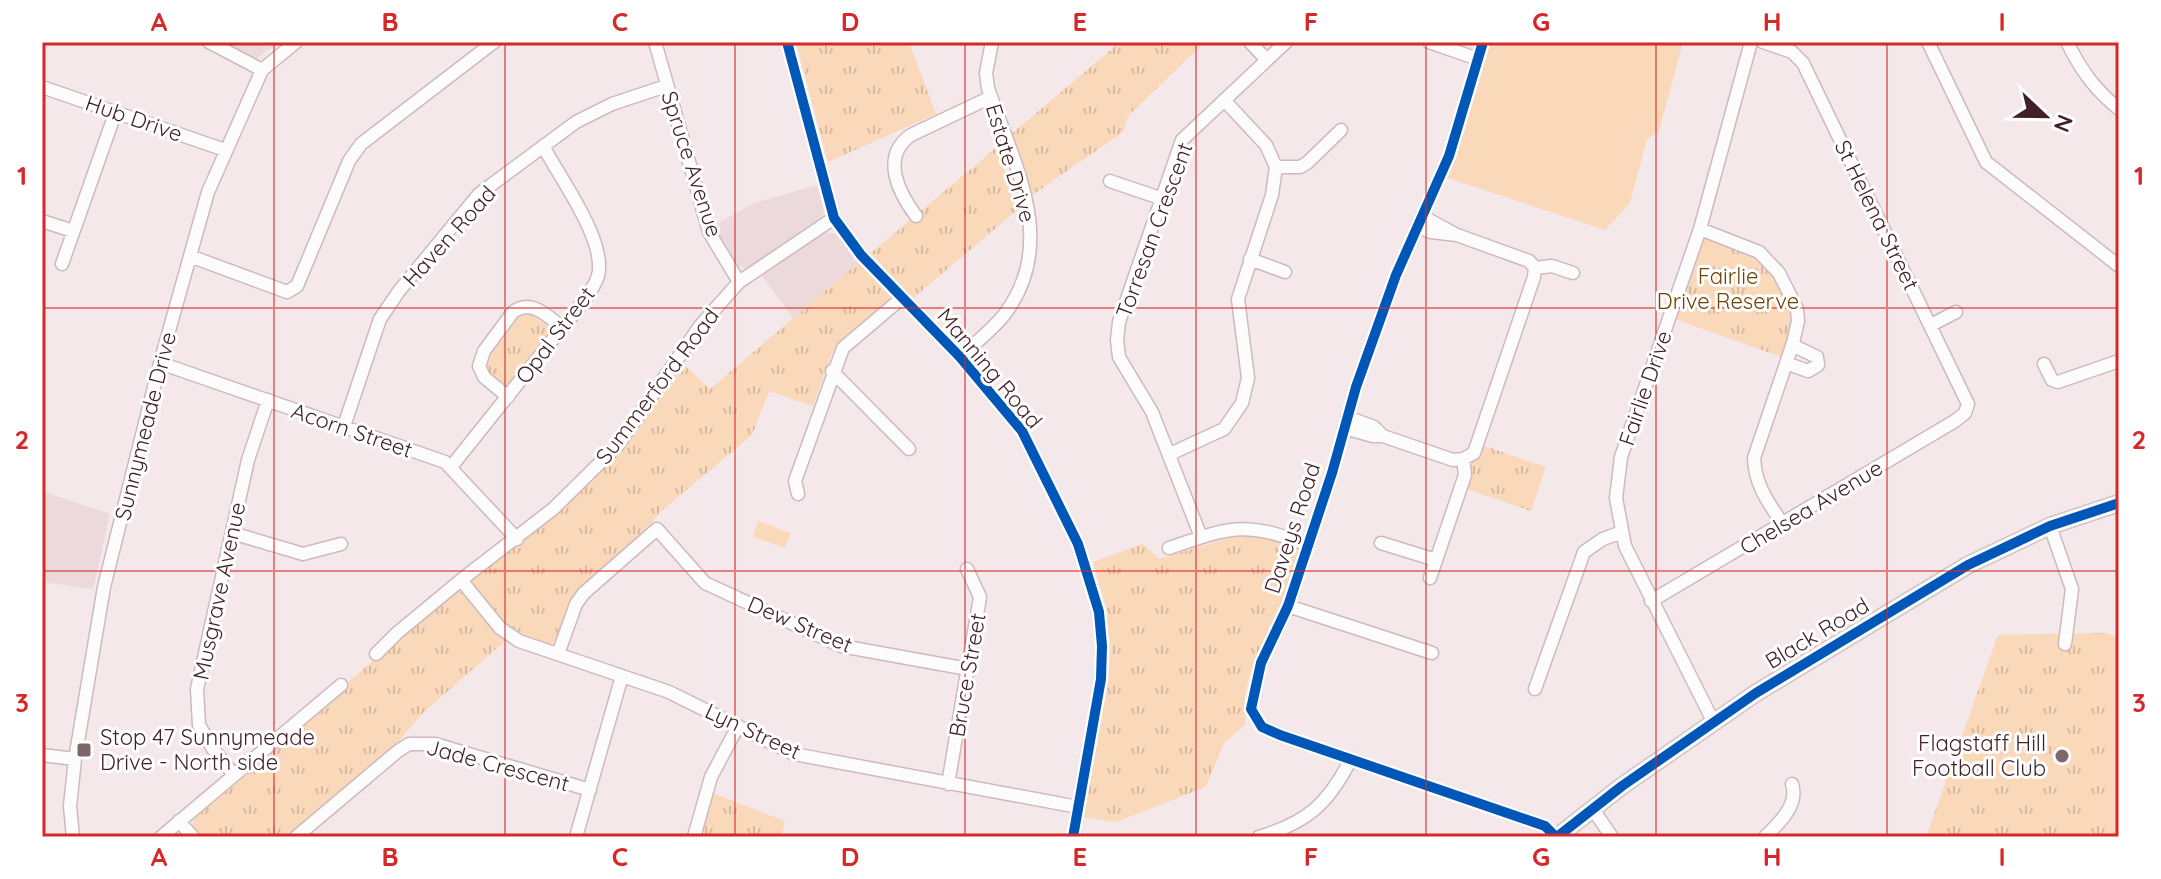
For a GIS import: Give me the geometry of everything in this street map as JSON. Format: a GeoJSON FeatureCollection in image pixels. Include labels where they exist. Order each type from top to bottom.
{"type":"FeatureCollection","features":[{"type":"Feature","properties":{"kind":"main road","name":"Black Road"},"geometry":{"type":"LineString","coordinates":[[1556,837],[1592,808],[1756,693],[1968,565],[2050,526],[2119,503]]}},
{"type":"Feature","properties":{"kind":"street"},"geometry":{"type":"LineString","coordinates":[[209,42],[262,70]]}},
{"type":"Feature","properties":{"kind":"street","name":"Sunnymeade Drive"},"geometry":{"type":"LineString","coordinates":[[73,837],[70,806],[75,759],[104,587],[190,256],[208,192],[262,70],[296,42]]}},
{"type":"Feature","properties":{"kind":"street"},"geometry":{"type":"LineString","coordinates":[[190,256],[287,292],[297,286],[327,209],[349,161],[359,148],[381,127],[494,42]]}},
{"type":"Feature","properties":{"kind":"street","name":"Spruce Avenue"},"geometry":{"type":"LineString","coordinates":[[655,42],[709,232],[739,282]]}},
{"type":"Feature","properties":{"kind":"street","name":"Manning Road"},"geometry":{"type":"LineString","coordinates":[[787,42],[834,218],[861,255],[960,357],[1022,431],[1078,544],[1099,612],[1102,646],[1101,679],[1073,837]]}},
{"type":"Feature","properties":{"kind":"street","name":"Estate Drive"},"geometry":{"type":"LineString","coordinates":[[960,357],[1012,305],[1026,273],[1032,248],[1026,198],[991,97],[986,73],[992,42]]}},
{"type":"Feature","properties":{"kind":"street"},"geometry":{"type":"LineString","coordinates":[[1250,42],[1266,59]]}},
{"type":"Feature","properties":{"kind":"street","name":"Torresan Crescent"},"geometry":{"type":"LineString","coordinates":[[1201,537],[1152,412],[1125,370],[1117,340],[1119,322],[1182,140],[1286,42]]}},
{"type":"Feature","properties":{"kind":"street"},"geometry":{"type":"LineString","coordinates":[[1429,42],[1478,59]]}},
{"type":"Feature","properties":{"kind":"street","name":"Daveys Road"},"geometry":{"type":"LineString","coordinates":[[1483,42],[1449,156],[1396,275],[1345,423],[1288,606],[1261,663],[1251,709],[1262,727],[1545,826],[1556,837]]}},
{"type":"Feature","properties":{"kind":"street","name":"Fairlie Drive"},"geometry":{"type":"LineString","coordinates":[[1714,723],[1625,546],[1616,498],[1621,457],[1700,229],[1751,42]]}},
{"type":"Feature","properties":{"kind":"street","name":"St Helena Street"},"geometry":{"type":"LineString","coordinates":[[1763,42],[1792,52],[1803,63],[1965,395],[1967,409]]}},
{"type":"Feature","properties":{"kind":"street"},"geometry":{"type":"LineString","coordinates":[[1928,42],[1986,162],[2119,266]]}},
{"type":"Feature","properties":{"kind":"street"},"geometry":{"type":"LineString","coordinates":[[2067,42],[2083,73],[2098,92],[2119,109]]}},
{"type":"Feature","properties":{"kind":"street","name":"Haven Road"},"geometry":{"type":"LineString","coordinates":[[344,426],[379,323],[399,291],[479,194],[576,122],[612,104],[666,86]]}},
{"type":"Feature","properties":{"kind":"street","name":"Hub Drive"},"geometry":{"type":"LineString","coordinates":[[42,87],[225,150]]}},
{"type":"Feature","properties":{"kind":"street"},"geometry":{"type":"LineString","coordinates":[[916,216],[900,193],[894,174],[900,145],[911,135],[991,97]]}},
{"type":"Feature","properties":{"kind":"street"},"geometry":{"type":"LineString","coordinates":[[1170,454],[1224,429],[1242,403],[1248,378],[1238,299],[1272,195],[1276,167],[1266,145],[1224,100]]}},
{"type":"Feature","properties":{"kind":"street"},"geometry":{"type":"LineString","coordinates":[[62,264],[116,111]]}},
{"type":"Feature","properties":{"kind":"street"},"geometry":{"type":"LineString","coordinates":[[1276,167],[1300,167],[1341,130]]}},
{"type":"Feature","properties":{"kind":"street","name":"Opal Street"},"geometry":{"type":"LineString","coordinates":[[451,467],[563,328],[592,289],[597,277],[598,253],[587,224],[543,146]]}},
{"type":"Feature","properties":{"kind":"street"},"geometry":{"type":"LineString","coordinates":[[1110,181],[1160,198]]}},
{"type":"Feature","properties":{"kind":"street","name":"Summerford Road"},"geometry":{"type":"LineString","coordinates":[[376,654],[461,580],[553,509],[618,445],[700,326],[739,282],[834,218]]}},
{"type":"Feature","properties":{"kind":"street"},"geometry":{"type":"LineString","coordinates":[[42,221],[73,231]]}},
{"type":"Feature","properties":{"kind":"street"},"geometry":{"type":"LineString","coordinates":[[1419,221],[1431,232],[1457,235],[1529,261],[1535,268]]}},
{"type":"Feature","properties":{"kind":"street"},"geometry":{"type":"LineString","coordinates":[[1700,229],[1749,246],[1770,261],[1797,309],[1798,321],[1792,345],[1754,458],[1754,473],[1761,492],[1782,523]]}},
{"type":"Feature","properties":{"kind":"street"},"geometry":{"type":"LineString","coordinates":[[1250,259],[1285,272]]}},
{"type":"Feature","properties":{"kind":"street"},"geometry":{"type":"LineString","coordinates":[[1535,268],[1552,266],[1573,273]]}},
{"type":"Feature","properties":{"kind":"street"},"geometry":{"type":"LineString","coordinates":[[1345,423],[1373,436],[1383,436],[1453,460],[1474,453],[1535,268]]}},
{"type":"Feature","properties":{"kind":"street"},"geometry":{"type":"LineString","coordinates":[[798,494],[795,481],[832,371],[843,348],[902,298]]}},
{"type":"Feature","properties":{"kind":"street"},"geometry":{"type":"LineString","coordinates":[[508,397],[484,377],[479,366],[484,351],[513,312],[520,307],[534,307],[563,328]]}},
{"type":"Feature","properties":{"kind":"street"},"geometry":{"type":"LineString","coordinates":[[1931,325],[1956,312]]}},
{"type":"Feature","properties":{"kind":"street"},"geometry":{"type":"LineString","coordinates":[[1786,363],[1808,371],[1818,365],[1817,357],[1792,345]]}},
{"type":"Feature","properties":{"kind":"street"},"geometry":{"type":"LineString","coordinates":[[2044,364],[2052,380],[2058,382],[2119,361]]}},
{"type":"Feature","properties":{"kind":"street","name":"Acorn Street"},"geometry":{"type":"LineString","coordinates":[[160,363],[445,462],[517,539]]}},
{"type":"Feature","properties":{"kind":"street"},"geometry":{"type":"LineString","coordinates":[[832,371],[909,449]]}},
{"type":"Feature","properties":{"kind":"street","name":"Musgrave Avenue"},"geometry":{"type":"LineString","coordinates":[[234,775],[199,725],[197,689],[248,460],[268,400]]}},
{"type":"Feature","properties":{"kind":"street","name":"Chelsea Avenue"},"geometry":{"type":"LineString","coordinates":[[1651,601],[1955,421],[1967,409]]}},
{"type":"Feature","properties":{"kind":"street"},"geometry":{"type":"LineString","coordinates":[[1430,578],[1465,475],[1463,459]]}},
{"type":"Feature","properties":{"kind":"street"},"geometry":{"type":"LineString","coordinates":[[2050,526],[2072,589],[2065,644]]}},
{"type":"Feature","properties":{"kind":"street"},"geometry":{"type":"LineString","coordinates":[[1169,548],[1237,527],[1270,530],[1308,545]]}},
{"type":"Feature","properties":{"kind":"street","name":"Dew Street"},"geometry":{"type":"LineString","coordinates":[[558,654],[576,604],[584,593],[657,529],[705,583],[841,646],[968,669]]}},
{"type":"Feature","properties":{"kind":"street"},"geometry":{"type":"LineString","coordinates":[[1535,689],[1584,552],[1603,539],[1622,532]]}},
{"type":"Feature","properties":{"kind":"street"},"geometry":{"type":"LineString","coordinates":[[232,533],[303,554],[341,544]]}},
{"type":"Feature","properties":{"kind":"street"},"geometry":{"type":"LineString","coordinates":[[1381,543],[1436,560]]}},
{"type":"Feature","properties":{"kind":"street","name":"Bruce Street"},"geometry":{"type":"LineString","coordinates":[[948,784],[980,597],[967,569]]}},
{"type":"Feature","properties":{"kind":"street","name":"Lyn Street"},"geometry":{"type":"LineString","coordinates":[[461,580],[500,628],[519,641],[669,692],[794,754],[1078,807]]}},
{"type":"Feature","properties":{"kind":"street"},"geometry":{"type":"LineString","coordinates":[[1288,606],[1432,653]]}},
{"type":"Feature","properties":{"kind":"street"},"geometry":{"type":"LineString","coordinates":[[576,837],[622,676]]}},
{"type":"Feature","properties":{"kind":"street"},"geometry":{"type":"LineString","coordinates":[[161,837],[341,685]]}},
{"type":"Feature","properties":{"kind":"street"},"geometry":{"type":"LineString","coordinates":[[694,837],[711,777],[738,726]]}},
{"type":"Feature","properties":{"kind":"street","name":"Jade Crescent"},"geometry":{"type":"LineString","coordinates":[[296,837],[409,744],[435,744],[590,790]]}},
{"type":"Feature","properties":{"kind":"street"},"geometry":{"type":"LineString","coordinates":[[42,755],[75,759]]}},
{"type":"Feature","properties":{"kind":"street"},"geometry":{"type":"LineString","coordinates":[[1259,837],[1276,834],[1309,815],[1336,789],[1351,759]]}},
{"type":"Feature","properties":{"kind":"street"},"geometry":{"type":"LineString","coordinates":[[1765,837],[1790,806],[1794,792],[1792,784]]}},
{"type":"Feature","properties":{"kind":"street"},"geometry":{"type":"LineString","coordinates":[[1592,808],[1612,837]]}},
{"type":"Feature","properties":{"kind":"street"},"geometry":{"type":"LineString","coordinates":[[179,821],[193,837]]}},
{"type":"Feature","properties":{"kind":"shaded area"},"geometry":{"type":"Polygon","coordinates":[[[223,42],[278,42],[255,60],[223,42]]]}},
{"type":"Feature","properties":{"kind":"shaded area"},"geometry":{"type":"Polygon","coordinates":[[[817,185],[824,212],[821,220],[750,268],[736,266],[713,226],[754,203],[817,185]]]}},
{"type":"Feature","properties":{"kind":"shaded area"},"geometry":{"type":"Polygon","coordinates":[[[822,233],[835,233],[859,262],[793,318],[761,275],[822,233]]]}},
{"type":"Feature","properties":{"kind":"shaded area"},"geometry":{"type":"Polygon","coordinates":[[[42,491],[110,514],[93,589],[42,582],[42,491]]]}},
{"type":"Feature","properties":{"kind":"green space"},"geometry":{"type":"Polygon","coordinates":[[[796,42],[909,42],[936,114],[828,162],[796,42]]]}},
{"type":"Feature","properties":{"kind":"green space"},"geometry":{"type":"Polygon","coordinates":[[[1120,42],[1205,42],[1128,116],[1123,132],[1031,196],[1009,136],[1120,42]]]}},
{"type":"Feature","properties":{"kind":"green space"},"geometry":{"type":"Polygon","coordinates":[[[1485,42],[1683,42],[1659,131],[1647,139],[1630,203],[1605,230],[1445,177],[1485,42]]]}},
{"type":"Feature","properties":{"kind":"green space"},"geometry":{"type":"Polygon","coordinates":[[[997,147],[1017,210],[912,299],[871,253],[997,147]]]}},
{"type":"Feature","properties":{"kind":"green space","name":"Fairlie Drive Reserve"},"geometry":{"type":"Polygon","coordinates":[[[1700,229],[1759,252],[1797,309],[1787,359],[1669,317],[1700,229]]]}},
{"type":"Feature","properties":{"kind":"green space"},"geometry":{"type":"Polygon","coordinates":[[[859,262],[892,298],[839,343],[831,356],[813,406],[769,391],[752,435],[660,512],[647,529],[576,594],[554,643],[545,645],[504,625],[471,589],[472,578],[557,515],[620,449],[683,364],[710,389],[859,262]]]}},
{"type":"Feature","properties":{"kind":"green space"},"geometry":{"type":"Polygon","coordinates":[[[524,312],[554,332],[508,389],[484,367],[486,358],[524,312]]]}},
{"type":"Feature","properties":{"kind":"green space"},"geometry":{"type":"Polygon","coordinates":[[[1479,444],[1546,467],[1531,511],[1463,488],[1479,444]]]}},
{"type":"Feature","properties":{"kind":"green space"},"geometry":{"type":"Polygon","coordinates":[[[758,521],[790,533],[785,548],[753,537],[758,521]]]}},
{"type":"Feature","properties":{"kind":"green space"},"geometry":{"type":"Polygon","coordinates":[[[1244,533],[1266,536],[1301,548],[1282,605],[1248,680],[1244,709],[1246,724],[1224,743],[1206,787],[1116,822],[1082,817],[1111,651],[1106,607],[1093,562],[1143,544],[1159,559],[1244,533]]]}},
{"type":"Feature","properties":{"kind":"green space"},"geometry":{"type":"Polygon","coordinates":[[[453,591],[462,592],[505,641],[424,712],[399,741],[286,837],[202,837],[193,827],[193,817],[453,591]]]}},
{"type":"Feature","properties":{"kind":"green space"},"geometry":{"type":"Polygon","coordinates":[[[2105,633],[2119,637],[2119,837],[1926,837],[1998,635],[2105,633]]]}},
{"type":"Feature","properties":{"kind":"green space"},"geometry":{"type":"Polygon","coordinates":[[[712,793],[785,821],[781,837],[700,837],[712,793]]]}},
{"type":"Feature","properties":{"kind":"cycle path"},"geometry":{"type":"LineString","coordinates":[[787,42],[834,218],[861,255],[960,357],[1022,431],[1078,544],[1099,612],[1102,646],[1101,679],[1073,837]]}},
{"type":"Feature","properties":{"kind":"cycle path"},"geometry":{"type":"LineString","coordinates":[[1483,42],[1449,156],[1396,275],[1356,387],[1332,473],[1288,606],[1261,663],[1251,709],[1262,727],[1280,735],[1545,826],[1556,837]]}},
{"type":"Feature","properties":{"kind":"cycle path"},"geometry":{"type":"LineString","coordinates":[[1557,837],[1622,786],[1756,693],[1968,565],[2050,526],[2119,503]]}},
{"type":"Feature","properties":{"kind":"place","name":"Stop 47 Sunnymeade Drive - North side"},"geometry":{"type":"Point","coordinates":[84,750]}},
{"type":"Feature","properties":{"kind":"place","name":"Flagstaff Hill Football Club"},"geometry":{"type":"Point","coordinates":[2062,756]}}]}
